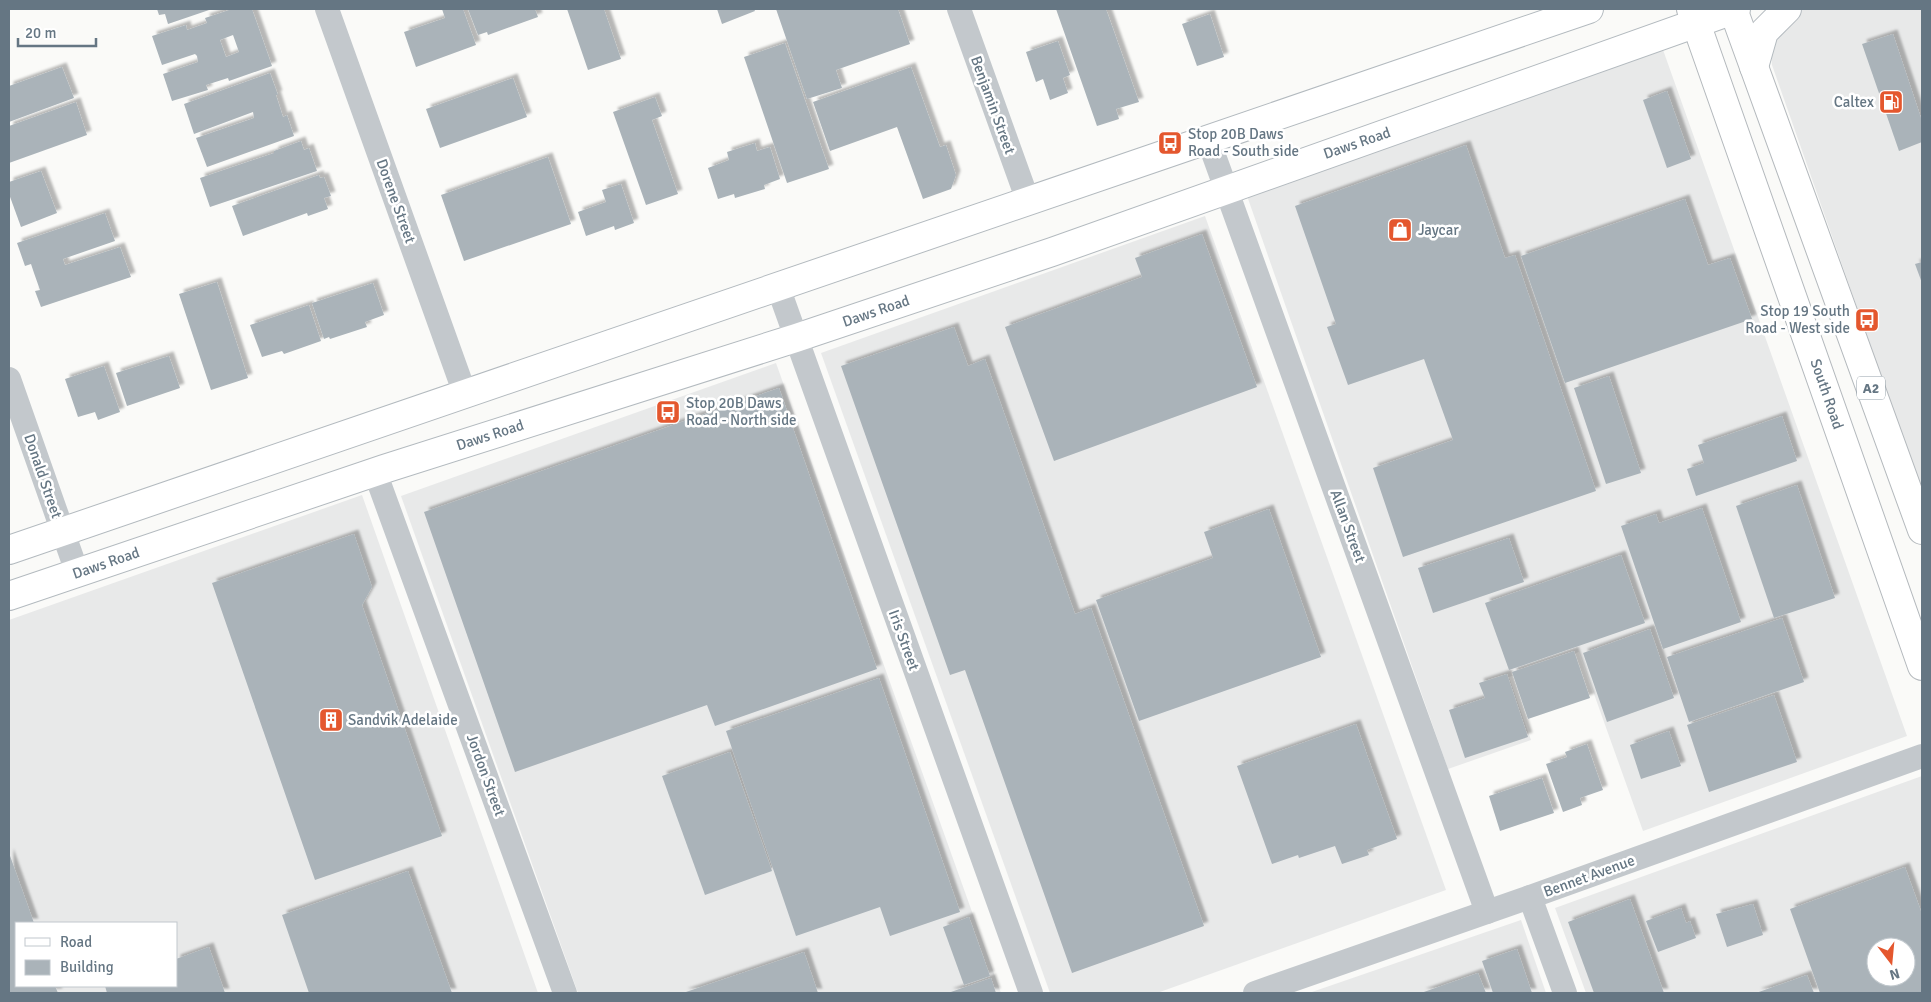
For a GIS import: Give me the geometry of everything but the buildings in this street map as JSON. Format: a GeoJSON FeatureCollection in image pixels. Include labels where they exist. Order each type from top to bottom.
{"type":"FeatureCollection","features":[{"type":"Feature","properties":{"kind":"main road"},"geometry":{"type":"LineString","coordinates":[[9,550],[1589,9]]}},
{"type":"Feature","properties":{"kind":"main road","name":"A2"},"geometry":{"type":"LineString","coordinates":[[1734,9],[1922,530]]}},
{"type":"Feature","properties":{"kind":"main road","name":"Daws Road"},"geometry":{"type":"LineString","coordinates":[[9,596],[376,472],[796,338],[1052,252],[1693,16],[1734,9]]}},
{"type":"Feature","properties":{"kind":"main road"},"geometry":{"type":"LineString","coordinates":[[1754,67],[1764,32],[1787,9]]}},
{"type":"Feature","properties":{"kind":"main road","name":"South Road"},"geometry":{"type":"LineString","coordinates":[[1693,16],[1922,666]]}},
{"type":"Feature","properties":{"kind":"street","name":"Dorene Street"},"geometry":{"type":"LineString","coordinates":[[328,9],[464,394]]}},
{"type":"Feature","properties":{"kind":"street","name":"Benjamin Street"},"geometry":{"type":"LineString","coordinates":[[959,9],[1028,201]]}},
{"type":"Feature","properties":{"kind":"street","name":"Allan Street"},"geometry":{"type":"LineString","coordinates":[[1208,139],[1487,912]]}},
{"type":"Feature","properties":{"kind":"street","name":"Iris Street"},"geometry":{"type":"LineString","coordinates":[[778,287],[1031,993]]}},
{"type":"Feature","properties":{"kind":"street","name":"Donald Street"},"geometry":{"type":"LineString","coordinates":[[9,379],[77,572]]}},
{"type":"Feature","properties":{"kind":"street","name":"Jordon Street"},"geometry":{"type":"LineString","coordinates":[[376,472],[565,993]]}},
{"type":"Feature","properties":{"kind":"street","name":"Bennet Avenue"},"geometry":{"type":"LineString","coordinates":[[1255,993],[1530,897],[1922,756]]}},
{"type":"Feature","properties":{"kind":"street"},"geometry":{"type":"LineString","coordinates":[[1530,897],[1565,993]]}},
{"type":"Feature","properties":{"kind":"shaded area"},"geometry":{"type":"Polygon","coordinates":[[[1803,9],[1922,9],[1922,493],[1772,65],[1770,44],[1803,9]]]}},
{"type":"Feature","properties":{"kind":"shaded area"},"geometry":{"type":"Polygon","coordinates":[[[1662,47],[1907,736],[1643,831],[1579,652],[1509,677],[1531,740],[1448,769],[1246,193],[1662,47]]]}},
{"type":"Feature","properties":{"kind":"shaded area"},"geometry":{"type":"Polygon","coordinates":[[[1205,216],[1446,890],[1157,993],[1050,993],[821,353],[1205,216]]]}},
{"type":"Feature","properties":{"kind":"shaded area"},"geometry":{"type":"Polygon","coordinates":[[[776,363],[1001,993],[578,993],[401,496],[776,363]]]}},
{"type":"Feature","properties":{"kind":"shaded area"},"geometry":{"type":"Polygon","coordinates":[[[362,495],[538,993],[9,993],[9,620],[362,495]]]}},
{"type":"Feature","properties":{"kind":"shaded area"},"geometry":{"type":"Polygon","coordinates":[[[1922,776],[1922,993],[1586,993],[1555,908],[1922,776]]]}},
{"type":"Feature","properties":{"kind":"shaded area"},"geometry":{"type":"Polygon","coordinates":[[[1521,920],[1546,993],[1309,993],[1521,920]]]}},
{"type":"Feature","properties":{"kind":"place","name":"Caltex"},"geometry":{"type":"Point","coordinates":[1891,102]}},
{"type":"Feature","properties":{"kind":"place","name":"Stop 20B Daws Road - South side"},"geometry":{"type":"Point","coordinates":[1170,143]}},
{"type":"Feature","properties":{"kind":"place","name":"Jaycar"},"geometry":{"type":"Point","coordinates":[1400,230]}},
{"type":"Feature","properties":{"kind":"place","name":"Stop 19 South Road - West side"},"geometry":{"type":"Point","coordinates":[1867,320]}},
{"type":"Feature","properties":{"kind":"place","name":"Stop 20B Daws Road - North side"},"geometry":{"type":"Point","coordinates":[668,412]}},
{"type":"Feature","properties":{"kind":"place","name":"Sandvik Adelaide"},"geometry":{"type":"Point","coordinates":[331,720]}}]}
